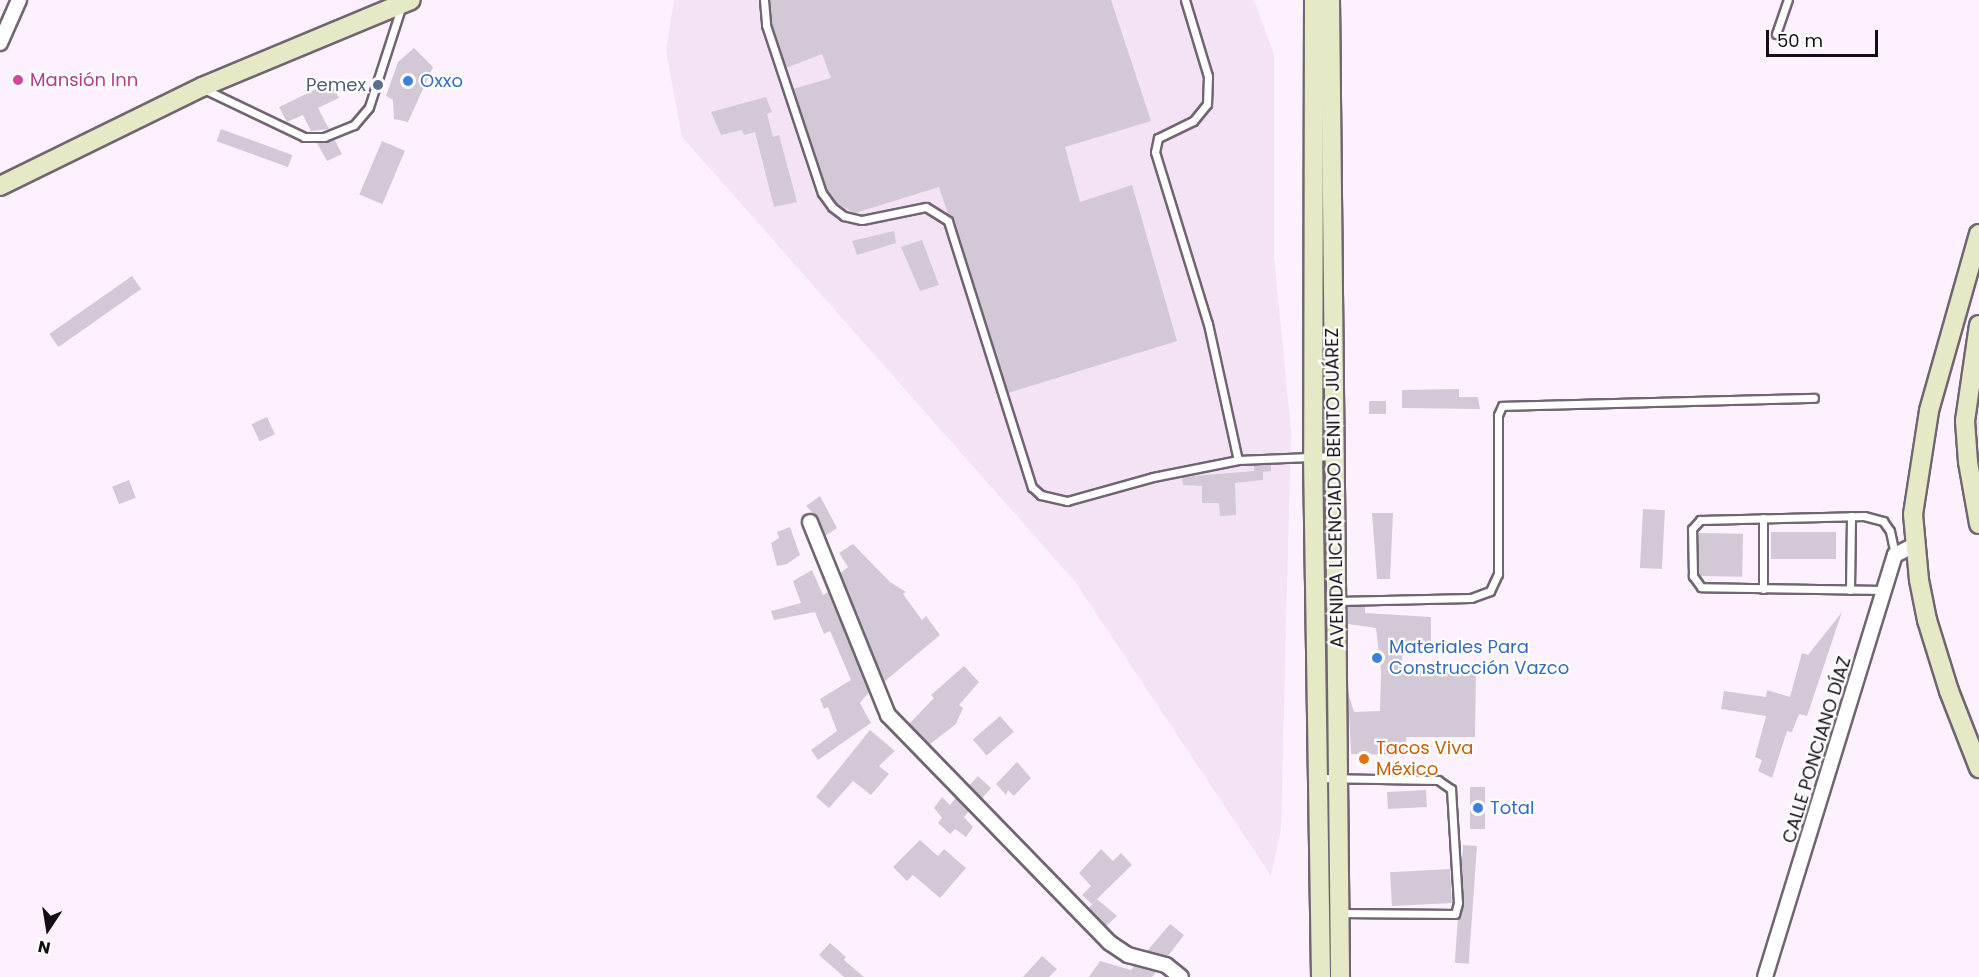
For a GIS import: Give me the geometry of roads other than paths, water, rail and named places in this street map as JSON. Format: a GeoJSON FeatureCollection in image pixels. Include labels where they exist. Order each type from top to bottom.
{"type":"FeatureCollection","features":[{"type":"Feature","properties":{"kind":"main road","name":"AVENIDA LICENCIADO BENITO JUÁREZ"},"geometry":{"type":"LineString","coordinates":[[1314,0],[1313,456],[1321,977]]}},
{"type":"Feature","properties":{"kind":"main road","name":"AVENIDA LICENCIADO BENITO JUÁREZ"},"geometry":{"type":"LineString","coordinates":[[1329,0],[1340,977]]}},
{"type":"Feature","properties":{"kind":"main road"},"geometry":{"type":"LineString","coordinates":[[2,182],[202,87],[407,2]]}},
{"type":"Feature","properties":{"kind":"main road"},"geometry":{"type":"LineString","coordinates":[[1979,234],[1929,411],[1915,491],[1915,545],[1927,620],[1949,691],[1979,768]]}},
{"type":"Feature","properties":{"kind":"main road"},"geometry":{"type":"LineString","coordinates":[[1979,325],[1968,462],[1979,525]]}},
{"type":"Feature","properties":{"kind":"street"},"geometry":{"type":"LineString","coordinates":[[0,43],[18,0]]}},
{"type":"Feature","properties":{"kind":"street"},"geometry":{"type":"LineString","coordinates":[[810,522],[888,715],[1110,943],[1128,955],[1166,965],[1181,977]]}},
{"type":"Feature","properties":{"kind":"street"},"geometry":{"type":"LineString","coordinates":[[1895,555],[1915,545]]}},
{"type":"Feature","properties":{"kind":"street","name":"CALLE PONCIANO DÍAZ"},"geometry":{"type":"LineString","coordinates":[[1765,977],[1895,555]]}},
{"type":"Feature","properties":{"kind":"lane"},"geometry":{"type":"LineString","coordinates":[[764,0],[766,25],[822,194],[832,207],[844,216],[862,220],[927,207],[948,221],[1032,487],[1055,501],[1067,501],[1153,477],[1238,460],[1334,456]]}},
{"type":"Feature","properties":{"kind":"lane"},"geometry":{"type":"LineString","coordinates":[[1185,0],[1208,76],[1207,104],[1193,121],[1158,138],[1155,152],[1208,324],[1238,460]]}},
{"type":"Feature","properties":{"kind":"lane"},"geometry":{"type":"LineString","coordinates":[[1776,34],[1788,0]]}},
{"type":"Feature","properties":{"kind":"lane"},"geometry":{"type":"LineString","coordinates":[[202,87],[304,137],[324,137],[354,125],[369,107],[407,2]]}},
{"type":"Feature","properties":{"kind":"lane"},"geometry":{"type":"LineString","coordinates":[[1337,601],[1471,598],[1490,591],[1498,574],[1498,415],[1502,406],[1814,398]]}},
{"type":"Feature","properties":{"kind":"lane"},"geometry":{"type":"LineString","coordinates":[[1850,590],[1851,516]]}},
{"type":"Feature","properties":{"kind":"lane"},"geometry":{"type":"LineString","coordinates":[[1886,590],[1708,589],[1696,583],[1692,528],[1700,520],[1851,516],[1883,521],[1890,531],[1895,555]]}},
{"type":"Feature","properties":{"kind":"lane"},"geometry":{"type":"LineString","coordinates":[[1763,518],[1763,590]]}},
{"type":"Feature","properties":{"kind":"lane"},"geometry":{"type":"LineString","coordinates":[[1318,778],[1438,780],[1449,784],[1458,903],[1455,914],[1448,917],[1319,912]]}},
{"type":"Feature","properties":{"kind":"place","name":"Mansión Inn"},"geometry":{"type":"Point","coordinates":[18,80]}},
{"type":"Feature","properties":{"kind":"place","name":"Oxxo"},"geometry":{"type":"Point","coordinates":[408,81]}},
{"type":"Feature","properties":{"kind":"place","name":"Pemex"},"geometry":{"type":"Point","coordinates":[378,85]}},
{"type":"Feature","properties":{"kind":"place","name":"Materiales Para Construcción Vazco"},"geometry":{"type":"Point","coordinates":[1377,658]}},
{"type":"Feature","properties":{"kind":"place","name":"Tacos Viva México"},"geometry":{"type":"Point","coordinates":[1364,759]}},
{"type":"Feature","properties":{"kind":"place","name":"Total"},"geometry":{"type":"Point","coordinates":[1478,808]}}]}
